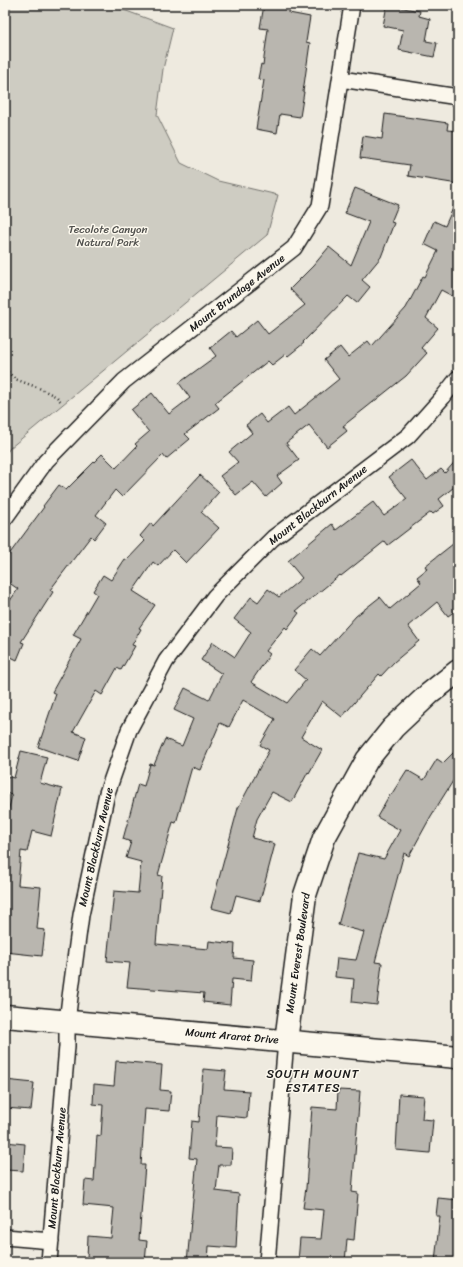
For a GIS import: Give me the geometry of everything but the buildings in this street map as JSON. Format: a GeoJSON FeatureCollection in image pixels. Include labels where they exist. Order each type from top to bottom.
{"type":"FeatureCollection","features":[{"type":"Feature","properties":{"kind":"street","name":"Mount Brundage Avenue"},"geometry":{"type":"LineString","coordinates":[[5,518],[46,461],[124,381],[294,248],[320,206],[352,5]]}},
{"type":"Feature","properties":{"kind":"street"},"geometry":{"type":"LineString","coordinates":[[341,79],[458,96]]}},
{"type":"Feature","properties":{"kind":"street","name":"Mount Blackburn Avenue"},"geometry":{"type":"LineString","coordinates":[[49,1262],[52,1241],[67,1046],[67,1022],[81,915],[107,793],[129,730],[166,661],[215,596],[280,533],[408,436],[458,378]]}},
{"type":"Feature","properties":{"kind":"street","name":"Mount Everest Boulevard"},"geometry":{"type":"LineString","coordinates":[[267,1262],[286,1041],[305,895],[324,838],[367,760],[393,728],[429,694],[458,671]]}},
{"type":"Feature","properties":{"kind":"street","name":"Mount Ararat Drive"},"geometry":{"type":"LineString","coordinates":[[5,1016],[458,1057]]}},
{"type":"Feature","properties":{"kind":"street"},"geometry":{"type":"LineString","coordinates":[[5,1237],[52,1241]]}},
{"type":"Feature","properties":{"kind":"path"},"geometry":{"type":"LineString","coordinates":[[5,369],[15,379],[57,397],[62,403]]}},
{"type":"Feature","properties":{"kind":"green space","name":"Tecolote Canyon Natural Park"},"geometry":{"type":"Polygon","coordinates":[[[5,5],[110,5],[173,28],[163,69],[157,115],[181,163],[218,181],[278,195],[267,235],[10,448],[5,455],[5,5]]]}},
{"type":"Feature","properties":{"kind":"district","name":"SOUTH MOUNT ESTATES"},"geometry":{"type":"Point","coordinates":[313,1081]}}]}
